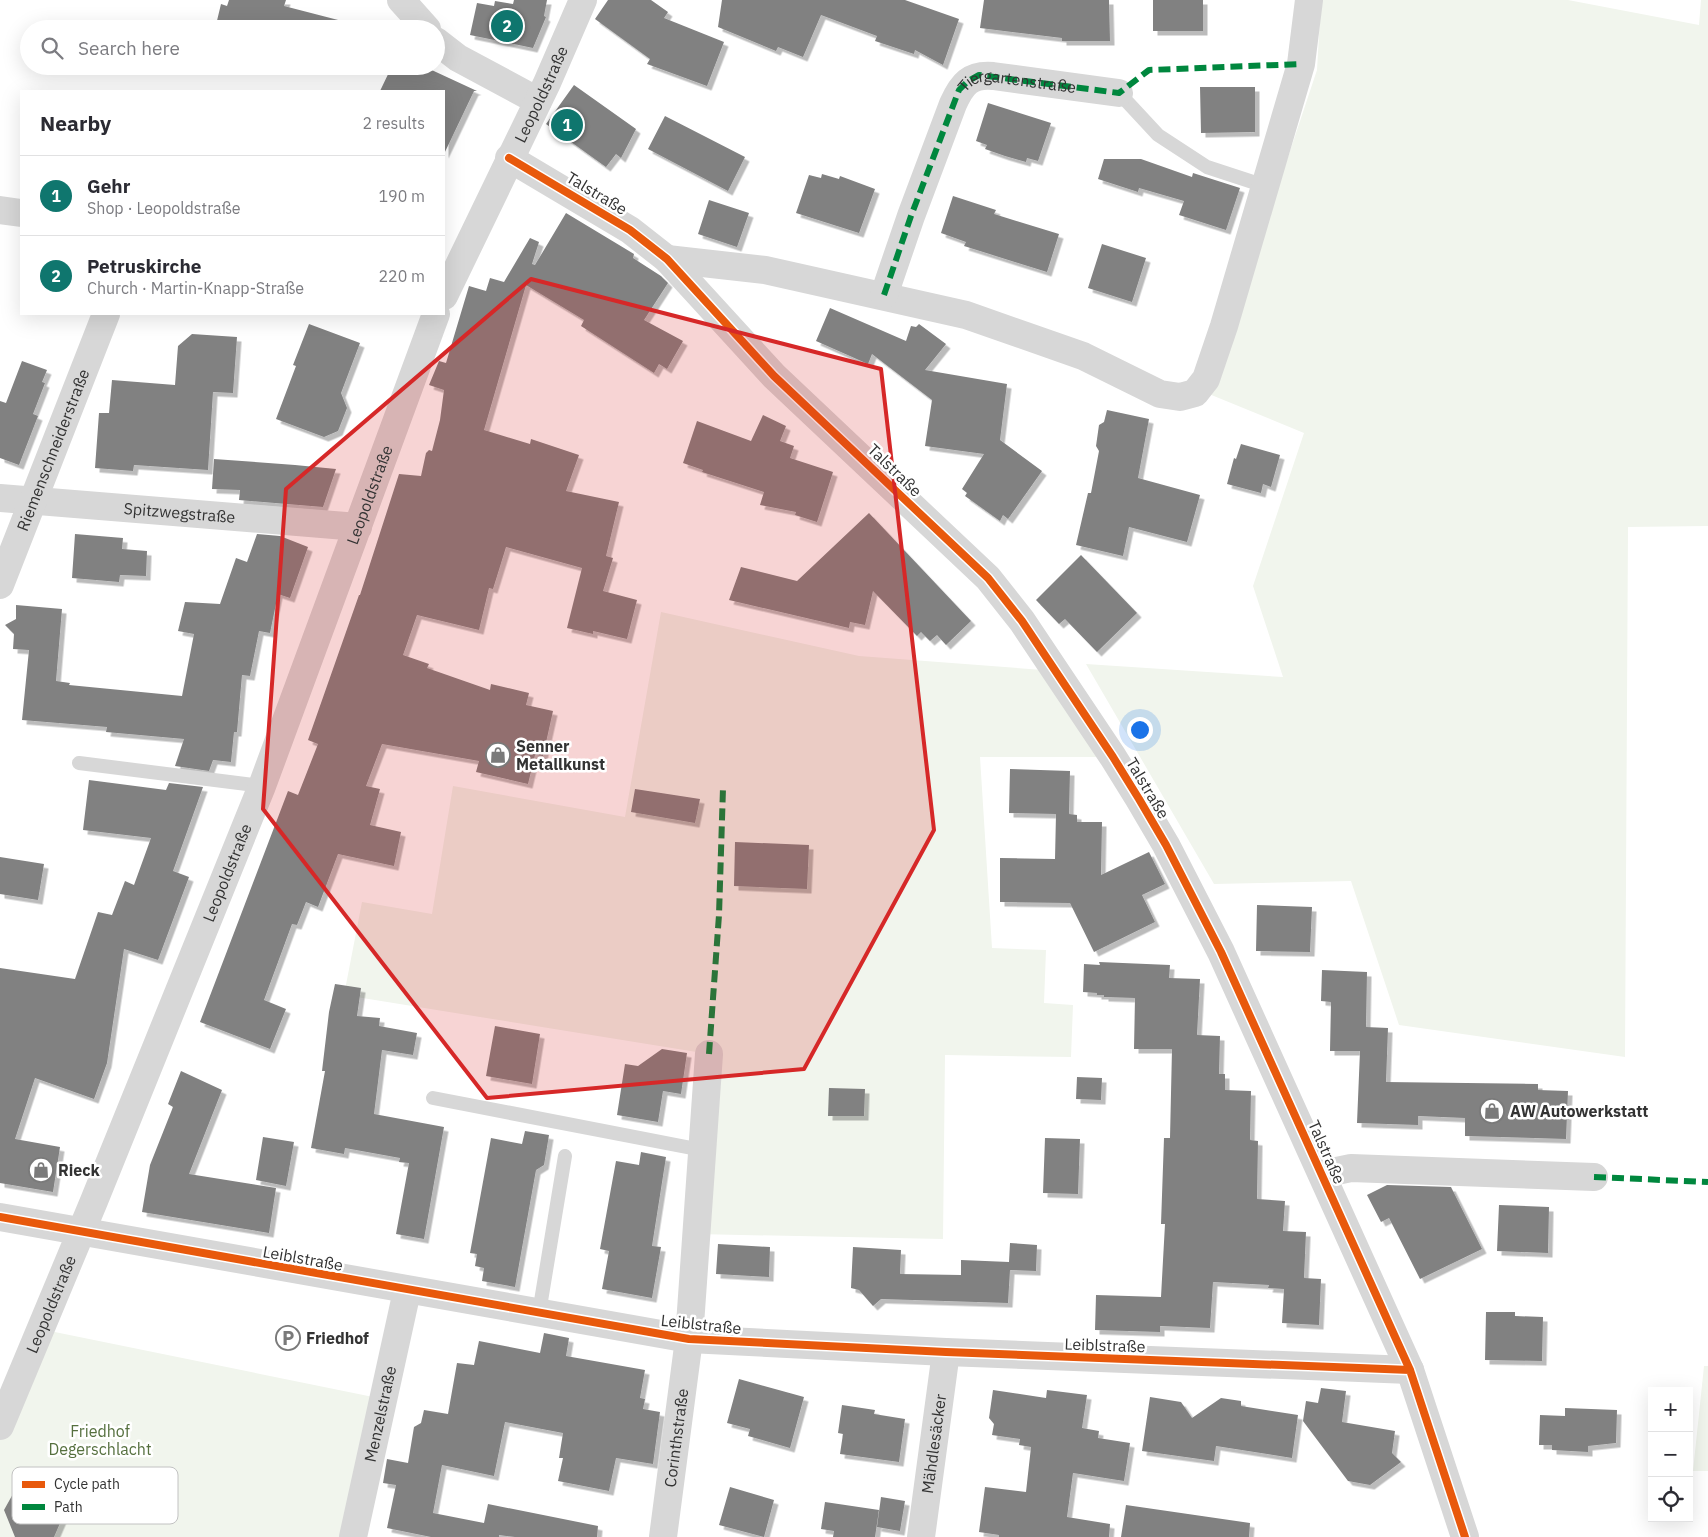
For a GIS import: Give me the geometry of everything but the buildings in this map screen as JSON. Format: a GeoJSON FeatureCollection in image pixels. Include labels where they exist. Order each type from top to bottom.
{"type":"FeatureCollection","features":[{"type":"Feature","properties":{"kind":"street"},"geometry":{"type":"LineString","coordinates":[[401,0],[419,20]]}},
{"type":"Feature","properties":{"kind":"street","name":"Leopoldstraße"},"geometry":{"type":"LineString","coordinates":[[445,294],[538,101],[583,0]]}},
{"type":"Feature","properties":{"kind":"street"},"geometry":{"type":"LineString","coordinates":[[667,259],[765,270],[966,314],[1083,356],[1160,394],[1180,397],[1195,393],[1206,379],[1301,64],[1309,0]]}},
{"type":"Feature","properties":{"kind":"street"},"geometry":{"type":"LineString","coordinates":[[445,48],[458,58],[538,101]]}},
{"type":"Feature","properties":{"kind":"street","name":"Tiergartenstraße"},"geometry":{"type":"LineString","coordinates":[[884,295],[911,216],[956,97],[959,90],[968,81],[979,75],[992,76],[1119,93]]}},
{"type":"Feature","properties":{"kind":"street","name":"Talstraße"},"geometry":{"type":"LineString","coordinates":[[509,158],[630,230],[667,259],[774,376],[988,578],[1022,621],[1113,757],[1166,845],[1221,952],[1410,1370],[1465,1537]]}},
{"type":"Feature","properties":{"kind":"street"},"geometry":{"type":"LineString","coordinates":[[0,210],[20,213]]}},
{"type":"Feature","properties":{"kind":"street","name":"Riemenschneiderstraße"},"geometry":{"type":"LineString","coordinates":[[0,585],[106,315]]}},
{"type":"Feature","properties":{"kind":"street","name":"Leopoldstraße"},"geometry":{"type":"LineString","coordinates":[[0,1426],[262,786],[436,315]]}},
{"type":"Feature","properties":{"kind":"street","name":"Spitzwegstraße"},"geometry":{"type":"LineString","coordinates":[[0,498],[358,527]]}},
{"type":"Feature","properties":{"kind":"street","name":"Leiblstraße"},"geometry":{"type":"LineString","coordinates":[[689,1339],[709,1054]]}},
{"type":"Feature","properties":{"kind":"street","name":"Talstraße"},"geometry":{"type":"LineString","coordinates":[[1322,1174],[1351,1168],[1594,1177]]}},
{"type":"Feature","properties":{"kind":"street","name":"Leiblstraße"},"geometry":{"type":"LineString","coordinates":[[0,1217],[407,1291],[689,1339],[946,1352],[1410,1370]]}},
{"type":"Feature","properties":{"kind":"street","name":"Menzelstraße"},"geometry":{"type":"LineString","coordinates":[[352,1537],[407,1291]]}},
{"type":"Feature","properties":{"kind":"street","name":"Corinthstraße"},"geometry":{"type":"LineString","coordinates":[[663,1537],[689,1339]]}},
{"type":"Feature","properties":{"kind":"street","name":"Mähdlesäcker"},"geometry":{"type":"LineString","coordinates":[[921,1537],[946,1352]]}},
{"type":"Feature","properties":{"kind":"lane","name":"Tiergartenstraße"},"geometry":{"type":"LineString","coordinates":[[1119,93],[1158,135],[1207,167],[1265,186]]}},
{"type":"Feature","properties":{"kind":"lane"},"geometry":{"type":"LineString","coordinates":[[79,763],[262,786]]}},
{"type":"Feature","properties":{"kind":"lane"},"geometry":{"type":"LineString","coordinates":[[432,1098],[702,1150]]}},
{"type":"Feature","properties":{"kind":"lane"},"geometry":{"type":"LineString","coordinates":[[539,1313],[566,1156]]}},
{"type":"Feature","properties":{"kind":"highlighted area"},"geometry":{"type":"Polygon","coordinates":[[[531,279],[881,369],[934,830],[804,1069],[487,1098],[263,809],[286,489],[531,279]]]}},
{"type":"Feature","properties":{"kind":"green space"},"geometry":{"type":"Polygon","coordinates":[[[1321,0],[1568,0],[1699,25],[1701,0],[1708,0],[1708,526],[1628,527],[1625,1057],[1399,1025],[1351,881],[1214,884],[1086,664],[1283,677],[1253,586],[1304,433],[1209,394],[1317,70],[1321,0]]]}},
{"type":"Feature","properties":{"kind":"green space"},"geometry":{"type":"Polygon","coordinates":[[[661,612],[859,656],[1056,671],[1113,757],[980,757],[992,948],[1046,950],[1044,1003],[1073,1005],[1071,1057],[945,1055],[943,1239],[696,1234],[709,1054],[344,995],[362,902],[432,914],[453,786],[625,817],[661,612]]]}},
{"type":"Feature","properties":{"kind":"green space","name":"Friedhof Degerschlacht"},"geometry":{"type":"Polygon","coordinates":[[[40,1329],[383,1399],[353,1537],[0,1537],[0,1426],[40,1329]]]}},
{"type":"Feature","properties":{"kind":"green space"},"geometry":{"type":"Polygon","coordinates":[[[1704,1366],[1708,1366],[1708,1471],[1693,1471],[1704,1366]]]}},
{"type":"Feature","properties":{"kind":"marked path"},"geometry":{"type":"LineString","coordinates":[[884,295],[911,216],[959,90],[968,81],[979,75],[1119,93],[1149,70],[1301,64]]}},
{"type":"Feature","properties":{"kind":"marked path"},"geometry":{"type":"LineString","coordinates":[[709,1054],[719,915],[723,788]]}},
{"type":"Feature","properties":{"kind":"marked path"},"geometry":{"type":"LineString","coordinates":[[1594,1177],[1708,1182]]}},
{"type":"Feature","properties":{"kind":"cycle path"},"geometry":{"type":"LineString","coordinates":[[509,158],[630,230],[667,259],[774,376],[988,578],[1022,621],[1139,799],[1166,845],[1221,952],[1410,1370],[1465,1537]]}},
{"type":"Feature","properties":{"kind":"cycle path"},"geometry":{"type":"LineString","coordinates":[[0,1217],[689,1339],[946,1352],[1410,1370]]}},
{"type":"Feature","properties":{"kind":"place","name":"Petruskirche"},"geometry":{"type":"Point","coordinates":[507,26]}},
{"type":"Feature","properties":{"kind":"place","name":"Gehr"},"geometry":{"type":"Point","coordinates":[567,125]}},
{"type":"Feature","properties":{"kind":"place","name":"Senner Metallkunst"},"geometry":{"type":"Point","coordinates":[498,755]}},
{"type":"Feature","properties":{"kind":"place","name":"AW Autowerkstatt"},"geometry":{"type":"Point","coordinates":[1492,1111]}},
{"type":"Feature","properties":{"kind":"place","name":"Rieck"},"geometry":{"type":"Point","coordinates":[41,1170]}},
{"type":"Feature","properties":{"kind":"place","name":"Friedhof"},"geometry":{"type":"Point","coordinates":[288,1338]}}]}
